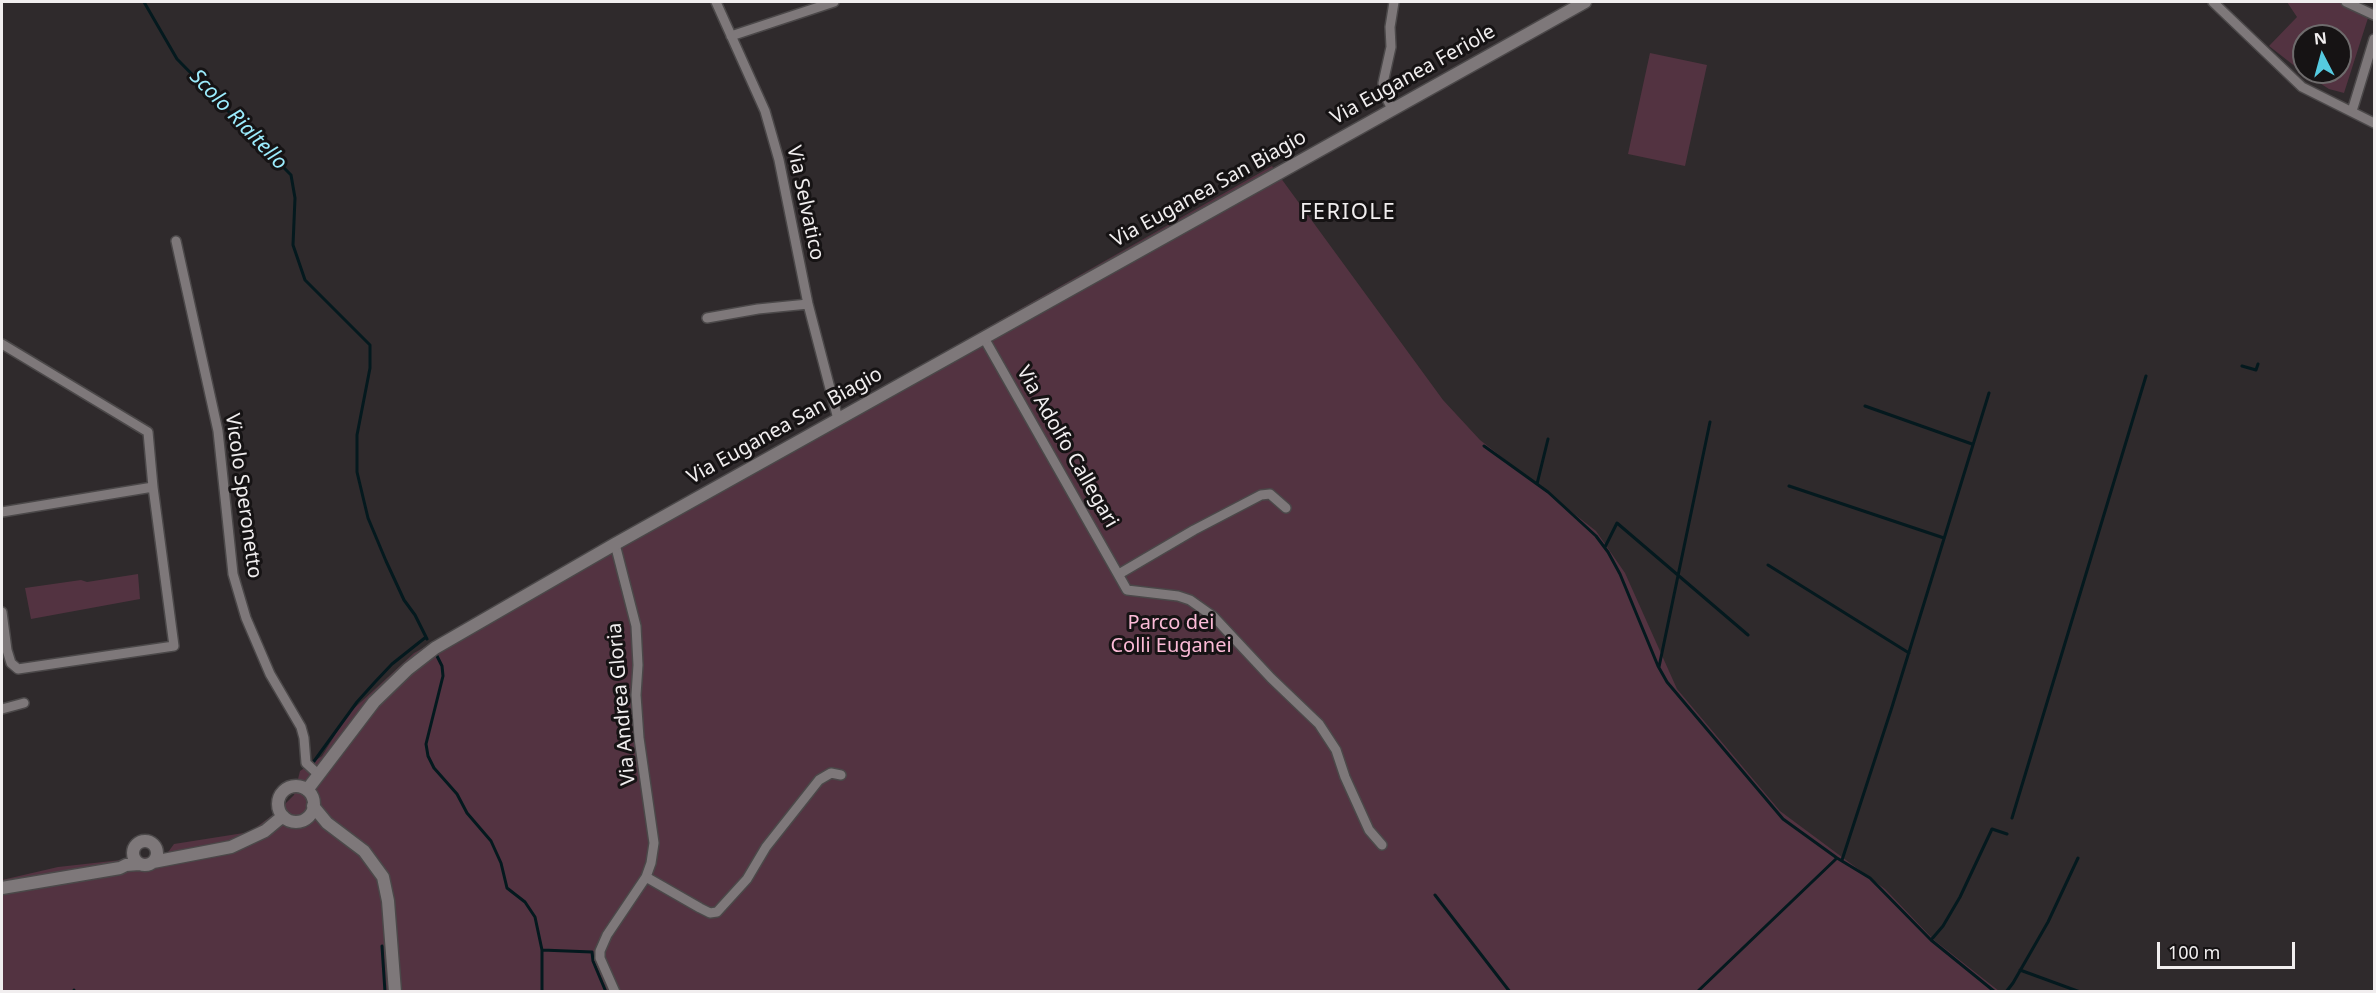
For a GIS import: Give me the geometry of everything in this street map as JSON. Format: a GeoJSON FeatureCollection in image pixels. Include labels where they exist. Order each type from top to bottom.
{"type":"FeatureCollection","features":[{"type":"Feature","properties":{"kind":"main road","name":"Via Euganea Feriole"},"geometry":{"type":"LineString","coordinates":[[1323,148],[1585,2]]}},
{"type":"Feature","properties":{"kind":"main road","name":"Via Euganea San Biagio"},"geometry":{"type":"LineString","coordinates":[[307,790],[374,702],[408,669],[435,648],[615,544],[1323,148]]}},
{"type":"Feature","properties":{"kind":"main road"},"geometry":{"type":"LineString","coordinates":[[327,823],[306,819],[296,822],[283,816],[278,807],[282,793],[295,787],[307,790],[313,806],[327,823],[364,851],[383,877],[388,901],[395,992]]}},
{"type":"Feature","properties":{"kind":"main road"},"geometry":{"type":"LineString","coordinates":[[306,819],[313,806]]}},
{"type":"Feature","properties":{"kind":"main road"},"geometry":{"type":"LineString","coordinates":[[154,857],[198,855],[231,847],[266,831],[283,816]]}},
{"type":"Feature","properties":{"kind":"main road"},"geometry":{"type":"LineString","coordinates":[[2,888],[120,868],[133,861],[147,865],[154,857],[152,844],[141,842],[135,846],[133,861]]}},
{"type":"Feature","properties":{"kind":"street","name":"Via Selvatico"},"geometry":{"type":"LineString","coordinates":[[716,2],[765,111],[779,160],[808,304],[838,419]]}},
{"type":"Feature","properties":{"kind":"street"},"geometry":{"type":"LineString","coordinates":[[731,36],[834,2]]}},
{"type":"Feature","properties":{"kind":"street"},"geometry":{"type":"LineString","coordinates":[[1392,109],[1384,93],[1383,83],[1391,47],[1390,27],[1394,2]]}},
{"type":"Feature","properties":{"kind":"street"},"geometry":{"type":"LineString","coordinates":[[2212,2],[2302,87],[2374,123]]}},
{"type":"Feature","properties":{"kind":"street"},"geometry":{"type":"LineString","coordinates":[[2346,2],[2374,15]]}},
{"type":"Feature","properties":{"kind":"street"},"geometry":{"type":"LineString","coordinates":[[2352,111],[2374,39]]}},
{"type":"Feature","properties":{"kind":"street","name":"Vicolo Speronetto"},"geometry":{"type":"LineString","coordinates":[[176,241],[219,431],[232,574],[246,618],[270,674],[301,727],[306,763],[319,775]]}},
{"type":"Feature","properties":{"kind":"street"},"geometry":{"type":"LineString","coordinates":[[707,318],[758,309],[808,304]]}},
{"type":"Feature","properties":{"kind":"street","name":"Via Adolfo Callegari"},"geometry":{"type":"LineString","coordinates":[[984,338],[1127,590],[1178,596],[1190,600],[1214,617],[1319,724],[1336,750],[1345,777],[1369,830],[1382,845]]}},
{"type":"Feature","properties":{"kind":"street"},"geometry":{"type":"LineString","coordinates":[[2,344],[148,432],[174,646],[18,669],[11,663],[2,617]]}},
{"type":"Feature","properties":{"kind":"street"},"geometry":{"type":"LineString","coordinates":[[2,512],[153,487]]}},
{"type":"Feature","properties":{"kind":"street"},"geometry":{"type":"LineString","coordinates":[[1119,574],[1261,495],[1270,494],[1286,508]]}},
{"type":"Feature","properties":{"kind":"street","name":"Via Andrea Gloria"},"geometry":{"type":"LineString","coordinates":[[615,544],[636,626],[638,665],[636,695],[639,738],[654,843],[646,877]]}},
{"type":"Feature","properties":{"kind":"street"},"geometry":{"type":"LineString","coordinates":[[2,709],[24,703]]}},
{"type":"Feature","properties":{"kind":"street"},"geometry":{"type":"LineString","coordinates":[[615,992],[600,958],[600,951],[607,935],[646,877],[710,913],[717,912],[747,879],[766,847],[819,780],[831,773],[841,776]]}},
{"type":"Feature","properties":{"kind":"green space"},"geometry":{"type":"Polygon","coordinates":[[[2287,2],[2344,2],[2368,18],[2352,68],[2352,24],[2292,24],[2292,64],[2269,46],[2297,17],[2287,2]]]}},
{"type":"Feature","properties":{"kind":"green space"},"geometry":{"type":"Polygon","coordinates":[[[1650,53],[1707,65],[1685,166],[1628,154],[1650,53]]]}},
{"type":"Feature","properties":{"kind":"green space"},"geometry":{"type":"Polygon","coordinates":[[[2321,84],[2347,84],[2344,93],[2321,84]]]}},
{"type":"Feature","properties":{"kind":"green space","name":"Parco dei Colli Euganei"},"geometry":{"type":"Polygon","coordinates":[[[1272,166],[1443,400],[1480,440],[1596,531],[1625,573],[1677,689],[1780,811],[1885,889],[1934,940],[1999,991],[2,992],[2,880],[58,867],[166,855],[174,844],[250,832],[278,811],[294,795],[300,771],[322,756],[348,714],[414,653],[1272,166]]]}},
{"type":"Feature","properties":{"kind":"green space"},"geometry":{"type":"Polygon","coordinates":[[[138,574],[140,599],[31,619],[25,588],[138,574]]]}},
{"type":"Feature","properties":{"kind":"waterway","name":"Scolo Rialtello"},"geometry":{"type":"LineString","coordinates":[[144,2],[177,59],[291,175],[295,198],[293,245],[305,280],[370,345],[370,368],[357,435],[357,472],[368,518],[386,561],[404,600],[415,615],[427,639]]}},
{"type":"Feature","properties":{"kind":"waterway"},"geometry":{"type":"LineString","coordinates":[[2242,366],[2256,370],[2258,364]]}},
{"type":"Feature","properties":{"kind":"waterway"},"geometry":{"type":"LineString","coordinates":[[2012,818],[2146,376]]}},
{"type":"Feature","properties":{"kind":"waterway"},"geometry":{"type":"LineString","coordinates":[[1842,860],[1989,393]]}},
{"type":"Feature","properties":{"kind":"waterway"},"geometry":{"type":"LineString","coordinates":[[1865,406],[1972,444]]}},
{"type":"Feature","properties":{"kind":"waterway"},"geometry":{"type":"LineString","coordinates":[[1659,667],[1710,422]]}},
{"type":"Feature","properties":{"kind":"waterway"},"geometry":{"type":"LineString","coordinates":[[1537,484],[1548,439]]}},
{"type":"Feature","properties":{"kind":"waterway"},"geometry":{"type":"LineString","coordinates":[[1484,446],[1548,492],[1596,536],[1620,574],[1658,666],[1667,682],[1783,819],[1837,858],[1870,878],[1931,940],[1995,992]]}},
{"type":"Feature","properties":{"kind":"waterway"},"geometry":{"type":"LineString","coordinates":[[1789,486],[1944,538]]}},
{"type":"Feature","properties":{"kind":"waterway"},"geometry":{"type":"LineString","coordinates":[[1605,547],[1617,523],[1748,635]]}},
{"type":"Feature","properties":{"kind":"waterway"},"geometry":{"type":"LineString","coordinates":[[1768,565],[1909,653]]}},
{"type":"Feature","properties":{"kind":"waterway"},"geometry":{"type":"LineString","coordinates":[[312,764],[357,702],[392,664],[426,637]]}},
{"type":"Feature","properties":{"kind":"waterway","name":"Scolo Rialtello"},"geometry":{"type":"LineString","coordinates":[[437,656],[442,666],[443,676],[426,744],[428,756],[434,768],[457,794],[467,813],[491,841],[501,863],[507,888],[525,902],[535,917],[542,950],[542,992]]}},
{"type":"Feature","properties":{"kind":"waterway"},"geometry":{"type":"LineString","coordinates":[[1931,940],[1943,926],[1960,897],[1992,829],[2007,834]]}},
{"type":"Feature","properties":{"kind":"waterway"},"geometry":{"type":"LineString","coordinates":[[1697,992],[1837,858]]}},
{"type":"Feature","properties":{"kind":"waterway"},"geometry":{"type":"LineString","coordinates":[[2006,992],[2048,922],[2078,858]]}},
{"type":"Feature","properties":{"kind":"waterway"},"geometry":{"type":"LineString","coordinates":[[1435,895],[1510,992]]}},
{"type":"Feature","properties":{"kind":"waterway"},"geometry":{"type":"LineString","coordinates":[[382,946],[385,992]]}},
{"type":"Feature","properties":{"kind":"waterway"},"geometry":{"type":"LineString","coordinates":[[542,950],[592,952],[593,961],[606,992]]}},
{"type":"Feature","properties":{"kind":"waterway"},"geometry":{"type":"LineString","coordinates":[[2020,970],[2080,992]]}},
{"type":"Feature","properties":{"kind":"district","name":"FERIOLE"},"geometry":{"type":"Point","coordinates":[1348,213]}}]}
